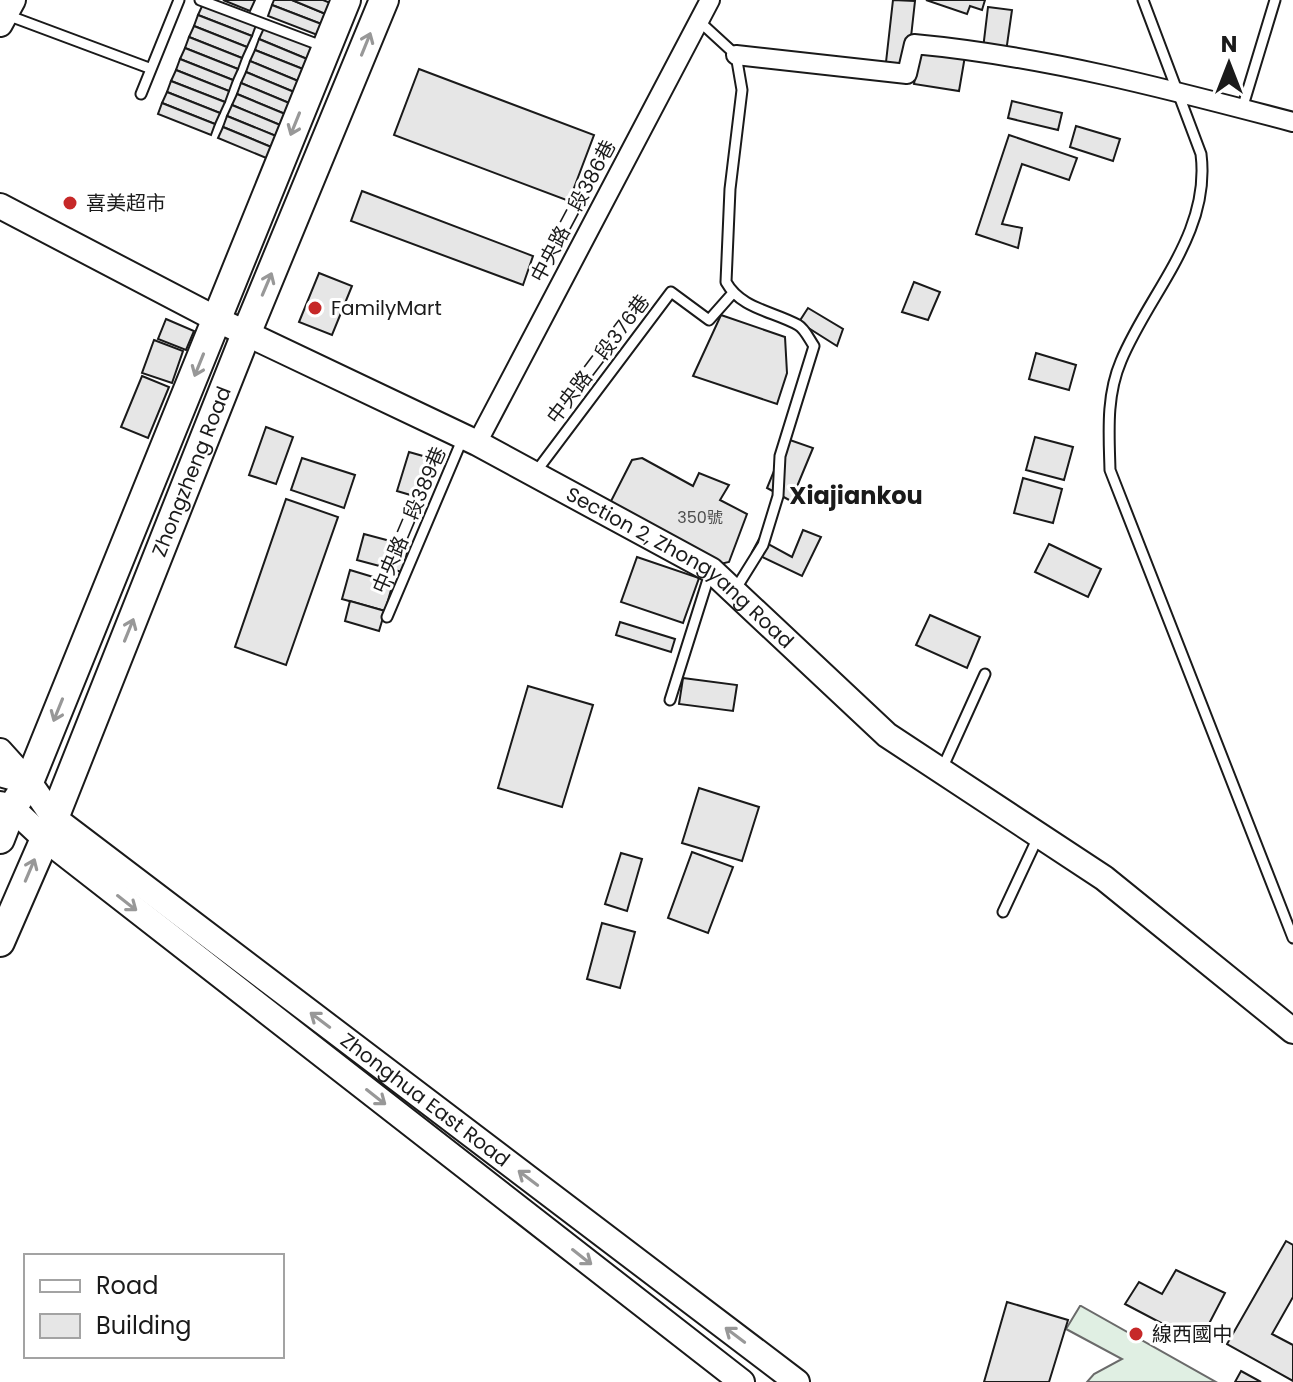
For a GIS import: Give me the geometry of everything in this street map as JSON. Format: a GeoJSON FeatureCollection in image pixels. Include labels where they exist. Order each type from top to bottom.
{"type":"FeatureCollection","features":[{"type":"Feature","properties":{"kind":"main road","name":"Zhongzheng Road"},"geometry":{"type":"LineString","coordinates":[[0,839],[4,807],[29,782],[346,0]]}},
{"type":"Feature","properties":{"kind":"main road","name":"Zhongzheng Road"},"geometry":{"type":"LineString","coordinates":[[0,942],[384,0]]}},
{"type":"Feature","properties":{"kind":"main road","name":"Section 2, Zhongyang Road"},"geometry":{"type":"LineString","coordinates":[[0,206],[246,334],[470,440],[711,570],[887,735],[1104,878],[1293,1031]]}},
{"type":"Feature","properties":{"kind":"main road"},"geometry":{"type":"LineString","coordinates":[[0,751],[29,782],[49,828]]}},
{"type":"Feature","properties":{"kind":"main road"},"geometry":{"type":"LineString","coordinates":[[0,774],[29,782]]}},
{"type":"Feature","properties":{"kind":"main road"},"geometry":{"type":"LineString","coordinates":[[4,807],[49,828]]}},
{"type":"Feature","properties":{"kind":"main road","name":"Zhonghua East Road"},"geometry":{"type":"LineString","coordinates":[[49,828],[742,1382]]}},
{"type":"Feature","properties":{"kind":"main road","name":"Zhonghua East Road"},"geometry":{"type":"LineString","coordinates":[[49,828],[797,1382]]}},
{"type":"Feature","properties":{"kind":"street","name":"中央路二段386巷"},"geometry":{"type":"LineString","coordinates":[[470,440],[710,0]]}},
{"type":"Feature","properties":{"kind":"street"},"geometry":{"type":"LineString","coordinates":[[736,55],[907,74],[914,44],[986,51],[1177,91],[1293,122]]}},
{"type":"Feature","properties":{"kind":"lane"},"geometry":{"type":"LineString","coordinates":[[141,94],[179,0]]}},
{"type":"Feature","properties":{"kind":"lane"},"geometry":{"type":"LineString","coordinates":[[200,0],[325,48]]}},
{"type":"Feature","properties":{"kind":"lane"},"geometry":{"type":"LineString","coordinates":[[1143,0],[1201,154],[1201,199],[1168,281],[1120,363],[1109,405],[1110,470],[1293,938]]}},
{"type":"Feature","properties":{"kind":"lane"},"geometry":{"type":"LineString","coordinates":[[1242,109],[1275,0]]}},
{"type":"Feature","properties":{"kind":"lane"},"geometry":{"type":"LineString","coordinates":[[4,12],[149,68]]}},
{"type":"Feature","properties":{"kind":"lane"},"geometry":{"type":"LineString","coordinates":[[700,22],[736,55],[742,90],[730,189],[726,282],[732,294],[768,315],[801,326],[814,346],[780,456],[778,496],[763,545],[735,590]]}},
{"type":"Feature","properties":{"kind":"lane","name":"中央路二段376巷"},"geometry":{"type":"LineString","coordinates":[[534,475],[671,292],[709,320],[732,294]]}},
{"type":"Feature","properties":{"kind":"lane","name":"中央路二段389巷"},"geometry":{"type":"LineString","coordinates":[[387,617],[470,440]]}},
{"type":"Feature","properties":{"kind":"lane"},"geometry":{"type":"LineString","coordinates":[[670,700],[711,570]]}},
{"type":"Feature","properties":{"kind":"lane"},"geometry":{"type":"LineString","coordinates":[[941,770],[985,674]]}},
{"type":"Feature","properties":{"kind":"lane"},"geometry":{"type":"LineString","coordinates":[[1003,912],[1039,835]]}},
{"type":"Feature","properties":{"kind":"green space"},"geometry":{"type":"Polygon","coordinates":[[[1080,1306],[1216,1382],[1087,1382],[1094,1374],[1122,1359],[1066,1329],[1080,1306]]]}},
{"type":"Feature","properties":{"kind":"building"},"geometry":{"type":"Polygon","coordinates":[[[223,0],[255,0],[250,11],[223,0]]]}},
{"type":"Feature","properties":{"kind":"building"},"geometry":{"type":"Polygon","coordinates":[[[274,0],[292,0],[328,15],[324,25],[272,5],[274,0]]]}},
{"type":"Feature","properties":{"kind":"building"},"geometry":{"type":"Polygon","coordinates":[[[292,0],[323,0],[333,4],[328,15],[292,0]]]}},
{"type":"Feature","properties":{"kind":"building"},"geometry":{"type":"Polygon","coordinates":[[[893,0],[915,1],[907,73],[885,71],[893,0]]]}},
{"type":"Feature","properties":{"kind":"building"},"geometry":{"type":"Polygon","coordinates":[[[926,0],[985,0],[982,10],[970,6],[967,14],[926,0]]]}},
{"type":"Feature","properties":{"kind":"building"},"geometry":{"type":"Polygon","coordinates":[[[203,4],[256,25],[252,36],[198,15],[203,4]]]}},
{"type":"Feature","properties":{"kind":"building"},"geometry":{"type":"Polygon","coordinates":[[[272,5],[324,25],[320,36],[268,16],[272,5]]]}},
{"type":"Feature","properties":{"kind":"building"},"geometry":{"type":"Polygon","coordinates":[[[988,7],[1012,10],[1006,52],[983,49],[988,7]]]}},
{"type":"Feature","properties":{"kind":"building"},"geometry":{"type":"Polygon","coordinates":[[[198,15],[252,36],[247,47],[194,26],[198,15]]]}},
{"type":"Feature","properties":{"kind":"building"},"geometry":{"type":"Polygon","coordinates":[[[194,26],[247,47],[242,58],[189,37],[194,26]]]}},
{"type":"Feature","properties":{"kind":"building"},"geometry":{"type":"Polygon","coordinates":[[[264,28],[317,49],[312,61],[259,39],[264,28]]]}},
{"type":"Feature","properties":{"kind":"building"},"geometry":{"type":"Polygon","coordinates":[[[189,37],[242,58],[238,69],[185,48],[189,37]]]}},
{"type":"Feature","properties":{"kind":"building"},"geometry":{"type":"Polygon","coordinates":[[[259,39],[312,61],[308,71],[255,50],[259,39]]]}},
{"type":"Feature","properties":{"kind":"building"},"geometry":{"type":"Polygon","coordinates":[[[185,48],[238,69],[233,80],[180,59],[185,48]]]}},
{"type":"Feature","properties":{"kind":"building"},"geometry":{"type":"Polygon","coordinates":[[[920,49],[965,56],[959,91],[914,84],[920,49]]]}},
{"type":"Feature","properties":{"kind":"building"},"geometry":{"type":"Polygon","coordinates":[[[255,50],[308,71],[303,83],[250,61],[255,50]]]}},
{"type":"Feature","properties":{"kind":"building"},"geometry":{"type":"Polygon","coordinates":[[[180,59],[233,80],[229,91],[176,70],[180,59]]]}},
{"type":"Feature","properties":{"kind":"building"},"geometry":{"type":"Polygon","coordinates":[[[250,61],[303,83],[299,94],[246,72],[250,61]]]}},
{"type":"Feature","properties":{"kind":"building"},"geometry":{"type":"Polygon","coordinates":[[[419,69],[594,135],[569,201],[394,135],[419,69]]]}},
{"type":"Feature","properties":{"kind":"building"},"geometry":{"type":"Polygon","coordinates":[[[176,70],[229,91],[225,102],[171,81],[176,70]]]}},
{"type":"Feature","properties":{"kind":"building"},"geometry":{"type":"Polygon","coordinates":[[[246,72],[299,94],[294,105],[241,83],[246,72]]]}},
{"type":"Feature","properties":{"kind":"building"},"geometry":{"type":"Polygon","coordinates":[[[171,81],[225,102],[220,113],[167,92],[171,81]]]}},
{"type":"Feature","properties":{"kind":"building"},"geometry":{"type":"Polygon","coordinates":[[[241,83],[294,105],[290,116],[237,94],[241,83]]]}},
{"type":"Feature","properties":{"kind":"building"},"geometry":{"type":"Polygon","coordinates":[[[167,92],[220,113],[215,124],[162,103],[167,92]]]}},
{"type":"Feature","properties":{"kind":"building"},"geometry":{"type":"Polygon","coordinates":[[[237,94],[290,116],[285,127],[232,105],[237,94]]]}},
{"type":"Feature","properties":{"kind":"building"},"geometry":{"type":"Polygon","coordinates":[[[1012,101],[1062,113],[1058,130],[1008,118],[1012,101]]]}},
{"type":"Feature","properties":{"kind":"building"},"geometry":{"type":"Polygon","coordinates":[[[162,103],[215,124],[211,135],[158,114],[162,103]]]}},
{"type":"Feature","properties":{"kind":"building"},"geometry":{"type":"Polygon","coordinates":[[[232,105],[285,127],[281,138],[227,116],[232,105]]]}},
{"type":"Feature","properties":{"kind":"building"},"geometry":{"type":"Polygon","coordinates":[[[227,116],[281,138],[276,149],[223,127],[227,116]]]}},
{"type":"Feature","properties":{"kind":"building"},"geometry":{"type":"Polygon","coordinates":[[[1076,126],[1120,139],[1113,161],[1070,147],[1076,126]]]}},
{"type":"Feature","properties":{"kind":"building"},"geometry":{"type":"Polygon","coordinates":[[[223,127],[276,149],[271,160],[218,138],[223,127]]]}},
{"type":"Feature","properties":{"kind":"building"},"geometry":{"type":"Polygon","coordinates":[[[1009,135],[1077,158],[1069,180],[1022,164],[1002,224],[1022,228],[1018,248],[976,234],[1009,135]]]}},
{"type":"Feature","properties":{"kind":"building"},"geometry":{"type":"Polygon","coordinates":[[[362,191],[533,256],[523,285],[351,221],[362,191]]]}},
{"type":"Feature","properties":{"kind":"building"},"geometry":{"type":"Polygon","coordinates":[[[319,273],[352,286],[332,335],[299,322],[319,273]]]}},
{"type":"Feature","properties":{"kind":"building"},"geometry":{"type":"Polygon","coordinates":[[[914,282],[940,292],[928,320],[902,312],[914,282]]]}},
{"type":"Feature","properties":{"kind":"building"},"geometry":{"type":"Polygon","coordinates":[[[808,308],[843,329],[837,346],[799,322],[808,308]]]}},
{"type":"Feature","properties":{"kind":"building"},"geometry":{"type":"Polygon","coordinates":[[[721,315],[785,337],[787,373],[777,404],[693,376],[721,315]]]}},
{"type":"Feature","properties":{"kind":"building"},"geometry":{"type":"Polygon","coordinates":[[[166,319],[194,331],[186,350],[158,339],[166,319]]]}},
{"type":"Feature","properties":{"kind":"building"},"geometry":{"type":"Polygon","coordinates":[[[154,340],[183,351],[172,383],[142,373],[154,340]]]}},
{"type":"Feature","properties":{"kind":"building"},"geometry":{"type":"Polygon","coordinates":[[[1036,353],[1076,365],[1069,390],[1029,379],[1036,353]]]}},
{"type":"Feature","properties":{"kind":"building"},"geometry":{"type":"Polygon","coordinates":[[[142,376],[169,387],[148,438],[121,427],[142,376]]]}},
{"type":"Feature","properties":{"kind":"building"},"geometry":{"type":"Polygon","coordinates":[[[266,427],[293,437],[276,484],[249,475],[266,427]]]}},
{"type":"Feature","properties":{"kind":"building"},"geometry":{"type":"Polygon","coordinates":[[[1035,437],[1073,447],[1064,480],[1026,470],[1035,437]]]}},
{"type":"Feature","properties":{"kind":"building"},"geometry":{"type":"Polygon","coordinates":[[[787,439],[813,448],[791,501],[767,488],[787,439]]]}},
{"type":"Feature","properties":{"kind":"building"},"geometry":{"type":"Polygon","coordinates":[[[409,452],[437,460],[424,499],[397,491],[409,452]]]}},
{"type":"Feature","properties":{"kind":"building"},"geometry":{"type":"Polygon","coordinates":[[[302,458],[355,475],[344,508],[291,490],[302,458]]]}},
{"type":"Feature","properties":{"kind":"building"},"geometry":{"type":"Polygon","coordinates":[[[642,458],[693,486],[699,473],[729,485],[720,500],[747,514],[729,562],[716,565],[609,505],[632,460],[642,458]]]}},
{"type":"Feature","properties":{"kind":"building"},"geometry":{"type":"Polygon","coordinates":[[[1023,478],[1062,489],[1053,523],[1014,513],[1023,478]]]}},
{"type":"Feature","properties":{"kind":"building"},"geometry":{"type":"Polygon","coordinates":[[[286,499],[338,517],[286,665],[235,647],[286,499]]]}},
{"type":"Feature","properties":{"kind":"building"},"geometry":{"type":"Polygon","coordinates":[[[803,530],[821,537],[802,576],[752,552],[759,539],[792,557],[803,530]]]}},
{"type":"Feature","properties":{"kind":"building"},"geometry":{"type":"Polygon","coordinates":[[[364,534],[409,546],[402,572],[357,560],[364,534]]]}},
{"type":"Feature","properties":{"kind":"building"},"geometry":{"type":"Polygon","coordinates":[[[1049,544],[1101,569],[1088,597],[1035,572],[1049,544]]]}},
{"type":"Feature","properties":{"kind":"building"},"geometry":{"type":"Polygon","coordinates":[[[637,557],[699,578],[683,623],[621,602],[637,557]]]}},
{"type":"Feature","properties":{"kind":"building"},"geometry":{"type":"Polygon","coordinates":[[[350,570],[393,583],[385,611],[342,599],[350,570]]]}},
{"type":"Feature","properties":{"kind":"building"},"geometry":{"type":"Polygon","coordinates":[[[350,601],[385,611],[379,631],[345,621],[350,601]]]}},
{"type":"Feature","properties":{"kind":"building"},"geometry":{"type":"Polygon","coordinates":[[[930,615],[980,637],[967,668],[916,645],[930,615]]]}},
{"type":"Feature","properties":{"kind":"building"},"geometry":{"type":"Polygon","coordinates":[[[620,622],[675,639],[671,652],[616,635],[620,622]]]}},
{"type":"Feature","properties":{"kind":"building"},"geometry":{"type":"Polygon","coordinates":[[[683,678],[737,685],[733,711],[679,704],[683,678]]]}},
{"type":"Feature","properties":{"kind":"building"},"geometry":{"type":"Polygon","coordinates":[[[528,686],[593,705],[562,807],[498,788],[528,686]]]}},
{"type":"Feature","properties":{"kind":"building"},"geometry":{"type":"Polygon","coordinates":[[[699,788],[759,807],[742,861],[682,843],[699,788]]]}},
{"type":"Feature","properties":{"kind":"building"},"geometry":{"type":"Polygon","coordinates":[[[692,852],[733,867],[708,933],[668,918],[692,852]]]}},
{"type":"Feature","properties":{"kind":"building"},"geometry":{"type":"Polygon","coordinates":[[[621,853],[642,859],[627,911],[605,904],[621,853]]]}},
{"type":"Feature","properties":{"kind":"building"},"geometry":{"type":"Polygon","coordinates":[[[602,923],[635,932],[620,988],[587,979],[602,923]]]}},
{"type":"Feature","properties":{"kind":"building"},"geometry":{"type":"Polygon","coordinates":[[[1286,1241],[1293,1245],[1293,1297],[1272,1334],[1293,1345],[1293,1381],[1227,1344],[1286,1241]]]}},
{"type":"Feature","properties":{"kind":"building"},"geometry":{"type":"Polygon","coordinates":[[[1176,1270],[1225,1293],[1199,1343],[1125,1304],[1139,1282],[1162,1294],[1176,1270]]]}},
{"type":"Feature","properties":{"kind":"building"},"geometry":{"type":"Polygon","coordinates":[[[1007,1302],[1068,1320],[1049,1382],[984,1382],[1007,1302]]]}},
{"type":"Feature","properties":{"kind":"building"},"geometry":{"type":"Polygon","coordinates":[[[1241,1371],[1261,1382],[1235,1382],[1241,1371]]]}},
{"type":"Feature","properties":{"kind":"place","name":"喜美超市"},"geometry":{"type":"Point","coordinates":[70,203]}},
{"type":"Feature","properties":{"kind":"place","name":"FamilyMart"},"geometry":{"type":"Point","coordinates":[315,308]}},
{"type":"Feature","properties":{"kind":"place","name":"線西國中"},"geometry":{"type":"Point","coordinates":[1136,1334]}},
{"type":"Feature","properties":{"kind":"district","name":"Xiajiankou"},"geometry":{"type":"Point","coordinates":[856,495]}}]}
